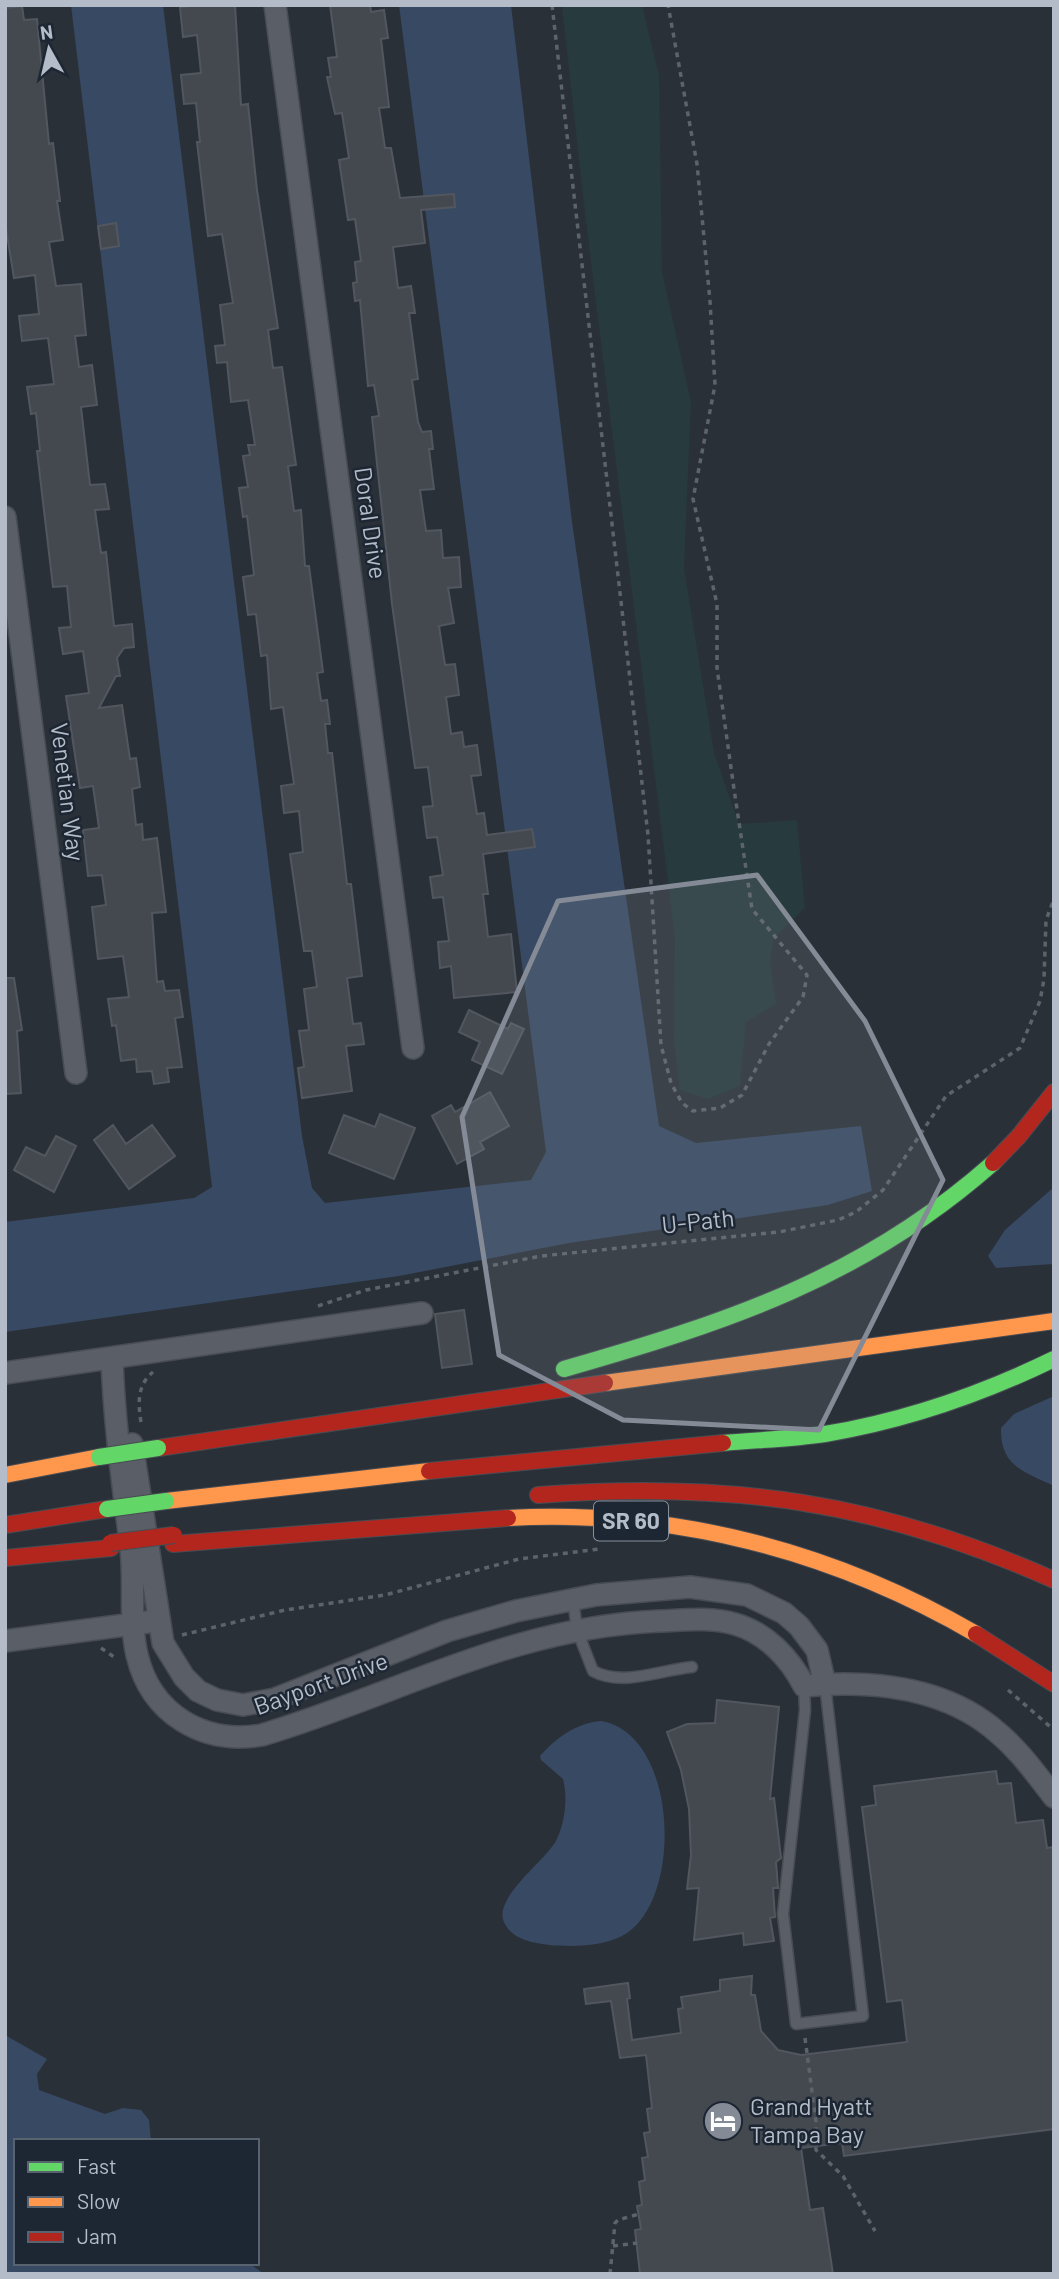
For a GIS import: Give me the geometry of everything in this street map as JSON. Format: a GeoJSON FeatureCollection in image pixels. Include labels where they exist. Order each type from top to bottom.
{"type":"FeatureCollection","features":[{"type":"Feature","properties":{"kind":"highway"},"geometry":{"type":"LineString","coordinates":[[434,1406],[694,1332],[802,1292],[883,1249],[947,1205],[1009,1149],[1054,1092]]}},
{"type":"Feature","properties":{"kind":"highway"},"geometry":{"type":"LineString","coordinates":[[5,1475],[99,1457],[434,1406],[1054,1321]]}},
{"type":"Feature","properties":{"kind":"highway"},"geometry":{"type":"LineString","coordinates":[[5,1525],[340,1479],[824,1434],[896,1419],[1029,1372],[1054,1359]]}},
{"type":"Feature","properties":{"kind":"highway","name":"SR 60"},"geometry":{"type":"LineString","coordinates":[[524,1496],[664,1488],[802,1501],[933,1531],[985,1549],[1054,1580]]}},
{"type":"Feature","properties":{"kind":"highway","name":"SR 60"},"geometry":{"type":"LineString","coordinates":[[5,1558],[173,1540],[417,1508]]}},
{"type":"Feature","properties":{"kind":"highway","name":"SR 60"},"geometry":{"type":"LineString","coordinates":[[173,1540],[521,1517],[628,1520],[715,1532],[811,1558],[904,1593],[1002,1647],[1054,1684]]}},
{"type":"Feature","properties":{"kind":"street","name":"Doral Drive"},"geometry":{"type":"LineString","coordinates":[[275,5],[413,1048]]}},
{"type":"Feature","properties":{"kind":"street","name":"Venetian Way"},"geometry":{"type":"LineString","coordinates":[[5,517],[76,1073]]}},
{"type":"Feature","properties":{"kind":"street"},"geometry":{"type":"LineString","coordinates":[[5,1373],[422,1313]]}},
{"type":"Feature","properties":{"kind":"street","name":"Bayport Drive"},"geometry":{"type":"LineString","coordinates":[[111,1357],[127,1408],[158,1621],[172,1661],[193,1687],[217,1700],[243,1705],[275,1699],[458,1628],[516,1611],[573,1599],[690,1587],[747,1595],[784,1613],[807,1634],[821,1660],[815,1685],[758,1635],[736,1624],[689,1619],[577,1630],[525,1641],[464,1660],[279,1730],[232,1738],[195,1729],[161,1703],[142,1670],[137,1653],[133,1566],[114,1411],[111,1357]]}},
{"type":"Feature","properties":{"kind":"street"},"geometry":{"type":"LineString","coordinates":[[5,1641],[158,1621]]}},
{"type":"Feature","properties":{"kind":"street"},"geometry":{"type":"LineString","coordinates":[[815,1685],[854,1682],[921,1693],[951,1703],[997,1731],[1017,1750],[1054,1797]]}},
{"type":"Feature","properties":{"kind":"lane"},"geometry":{"type":"LineString","coordinates":[[573,1599],[577,1630],[593,1671],[607,1679],[692,1667]]}},
{"type":"Feature","properties":{"kind":"lane"},"geometry":{"type":"LineString","coordinates":[[815,1685],[863,2016],[796,2024],[783,1913],[804,1710],[815,1685]]}},
{"type":"Feature","properties":{"kind":"path"},"geometry":{"type":"LineString","coordinates":[[552,5],[648,835],[662,1045],[671,1083],[682,1103],[693,1111],[720,1108],[742,1095],[769,1044],[803,997],[807,975],[752,909],[716,668],[717,604],[693,499],[715,385],[710,301],[697,164],[668,5]]}},
{"type":"Feature","properties":{"kind":"path","name":"U-Path"},"geometry":{"type":"LineString","coordinates":[[311,1310],[366,1290],[541,1256],[799,1229],[838,1220],[856,1212],[883,1190],[946,1096],[1020,1048],[1040,1001],[1044,979],[1046,920],[1054,899]]}},
{"type":"Feature","properties":{"kind":"path"},"geometry":{"type":"LineString","coordinates":[[802,2024],[815,2108],[816,2150],[843,2176],[875,2231]]}},
{"type":"Feature","properties":{"kind":"path"},"geometry":{"type":"LineString","coordinates":[[610,2274],[618,2220],[639,2214]]}},
{"type":"Feature","properties":{"kind":"path"},"geometry":{"type":"LineString","coordinates":[[613,2246],[637,2243]]}},
{"type":"Feature","properties":{"kind":"highlighted area"},"geometry":{"type":"Polygon","coordinates":[[[757,875],[865,1021],[943,1180],[819,1430],[623,1420],[499,1355],[462,1117],[558,901],[757,875]]]}},
{"type":"Feature","properties":{"kind":"green space"},"geometry":{"type":"Polygon","coordinates":[[[562,5],[642,5],[659,76],[662,272],[691,402],[684,568],[714,753],[739,824],[797,820],[805,908],[774,938],[770,963],[776,1004],[746,1022],[740,1086],[708,1099],[680,1090],[674,1042],[675,938],[586,221],[562,5]]]}},
{"type":"Feature","properties":{"kind":"water"},"geometry":{"type":"Polygon","coordinates":[[[71,5],[163,5],[302,1136],[312,1188],[325,1203],[531,1180],[546,1152],[399,5],[511,5],[572,522],[659,1126],[696,1143],[861,1126],[872,1191],[828,1205],[569,1243],[399,1276],[5,1332],[5,1222],[194,1198],[212,1187],[71,5]]]}},
{"type":"Feature","properties":{"kind":"water"},"geometry":{"type":"Polygon","coordinates":[[[1054,1187],[1054,1264],[996,1268],[988,1256],[1005,1230],[1054,1187]]]}},
{"type":"Feature","properties":{"kind":"water"},"geometry":{"type":"Polygon","coordinates":[[[1054,1396],[1054,1486],[1024,1472],[1009,1459],[1002,1441],[1001,1428],[1014,1414],[1054,1396]]]}},
{"type":"Feature","properties":{"kind":"water"},"geometry":{"type":"Polygon","coordinates":[[[601,1721],[626,1732],[645,1754],[658,1783],[664,1817],[664,1852],[658,1886],[645,1913],[619,1938],[579,1946],[549,1945],[524,1940],[512,1933],[504,1922],[506,1902],[521,1880],[556,1841],[565,1810],[563,1779],[541,1760],[540,1756],[567,1733],[583,1725],[601,1721]]]}},
{"type":"Feature","properties":{"kind":"water"},"geometry":{"type":"Polygon","coordinates":[[[5,2035],[47,2059],[37,2074],[39,2090],[105,2114],[123,2108],[141,2110],[149,2120],[151,2139],[14,2139],[14,2265],[252,2265],[264,2274],[5,2274],[5,2035]]]}},
{"type":"Feature","properties":{"kind":"building"},"geometry":{"type":"Polygon","coordinates":[[[235,5],[241,105],[248,104],[257,190],[278,328],[268,330],[273,368],[282,367],[296,465],[288,466],[294,511],[301,510],[305,566],[309,566],[323,672],[317,673],[321,701],[327,700],[330,724],[325,724],[328,753],[332,753],[347,884],[351,884],[362,976],[347,978],[353,1024],[361,1023],[364,1044],[346,1046],[352,1091],[302,1098],[298,1068],[304,1067],[299,1031],[309,1030],[304,989],[317,987],[312,951],[304,951],[290,854],[303,852],[299,811],[284,813],[281,786],[294,784],[283,707],[271,709],[267,655],[261,656],[256,614],[248,615],[243,577],[254,575],[247,516],[243,517],[239,488],[248,487],[243,456],[250,455],[248,445],[255,445],[248,400],[231,402],[227,362],[217,363],[215,346],[225,345],[220,305],[233,303],[222,234],[208,236],[197,142],[200,142],[196,103],[184,104],[181,75],[201,73],[197,35],[183,37],[180,7],[235,5]]]}},
{"type":"Feature","properties":{"kind":"building"},"geometry":{"type":"Polygon","coordinates":[[[330,5],[370,5],[371,12],[384,10],[388,38],[381,39],[389,107],[379,108],[385,148],[391,148],[400,198],[454,194],[455,207],[421,210],[425,243],[393,247],[398,288],[411,286],[415,313],[409,313],[418,379],[412,380],[418,422],[422,432],[431,431],[433,449],[429,449],[434,489],[420,490],[426,531],[441,530],[443,558],[459,557],[461,587],[448,588],[454,623],[439,626],[445,665],[455,664],[459,695],[446,697],[451,734],[462,732],[464,747],[477,745],[481,775],[471,776],[477,814],[484,813],[487,835],[532,829],[535,847],[483,854],[488,894],[483,894],[488,937],[511,934],[517,992],[454,998],[451,966],[440,968],[438,942],[449,941],[443,897],[433,898],[430,877],[443,875],[437,837],[427,838],[423,807],[433,806],[428,767],[415,768],[392,604],[372,417],[379,416],[374,385],[368,386],[360,300],[355,301],[353,283],[357,282],[355,262],[361,261],[355,219],[348,220],[339,160],[349,158],[342,113],[335,114],[327,77],[331,77],[328,58],[337,57],[330,5]]]}},
{"type":"Feature","properties":{"kind":"building"},"geometry":{"type":"Polygon","coordinates":[[[22,6],[24,20],[37,19],[49,144],[53,143],[63,240],[49,242],[56,286],[81,284],[86,335],[75,336],[79,367],[92,365],[97,405],[81,407],[90,485],[105,484],[109,509],[95,510],[101,553],[106,552],[114,626],[132,624],[134,647],[124,648],[117,658],[120,676],[116,676],[99,708],[122,705],[130,759],[136,758],[140,787],[132,789],[136,825],[142,824],[143,840],[157,838],[166,912],[152,913],[157,982],[163,981],[165,991],[179,990],[183,1017],[175,1018],[182,1067],[167,1068],[169,1082],[154,1084],[152,1071],[137,1072],[136,1059],[121,1061],[116,1025],[112,1026],[108,999],[129,997],[123,956],[98,959],[92,907],[106,905],[102,875],[88,876],[83,830],[99,828],[93,786],[80,788],[66,696],[89,693],[83,651],[63,654],[59,628],[71,627],[67,586],[53,587],[37,451],[40,451],[36,413],[31,414],[27,387],[54,384],[48,338],[22,341],[19,316],[39,314],[35,275],[14,278],[5,223],[5,8],[22,6]]]}},
{"type":"Feature","properties":{"kind":"building"},"geometry":{"type":"Polygon","coordinates":[[[116,223],[119,246],[101,249],[98,226],[116,223]]]}},
{"type":"Feature","properties":{"kind":"building"},"geometry":{"type":"Polygon","coordinates":[[[5,978],[14,978],[22,1030],[17,1031],[21,1093],[5,1094],[5,978]]]}},
{"type":"Feature","properties":{"kind":"building"},"geometry":{"type":"Polygon","coordinates":[[[469,1010],[508,1029],[511,1023],[524,1029],[502,1074],[472,1060],[480,1042],[459,1032],[469,1010]]]}},
{"type":"Feature","properties":{"kind":"building"},"geometry":{"type":"Polygon","coordinates":[[[490,1092],[509,1126],[480,1142],[484,1149],[457,1164],[432,1116],[451,1105],[455,1112],[490,1092]]]}},
{"type":"Feature","properties":{"kind":"building"},"geometry":{"type":"Polygon","coordinates":[[[380,1114],[415,1128],[394,1179],[329,1153],[344,1115],[375,1127],[380,1114]]]}},
{"type":"Feature","properties":{"kind":"building"},"geometry":{"type":"Polygon","coordinates":[[[113,1125],[126,1144],[152,1125],[175,1156],[129,1189],[94,1140],[113,1125]]]}},
{"type":"Feature","properties":{"kind":"building"},"geometry":{"type":"Polygon","coordinates":[[[56,1136],[76,1146],[54,1192],[14,1170],[26,1147],[45,1156],[56,1136]]]}},
{"type":"Feature","properties":{"kind":"building"},"geometry":{"type":"Polygon","coordinates":[[[464,1310],[472,1364],[442,1368],[435,1314],[464,1310]]]}},
{"type":"Feature","properties":{"kind":"building"},"geometry":{"type":"Polygon","coordinates":[[[717,1700],[779,1707],[770,1799],[774,1798],[781,1858],[776,1862],[778,1888],[773,1888],[775,1917],[770,1918],[774,1941],[744,1945],[743,1933],[694,1940],[699,1888],[687,1889],[691,1855],[689,1809],[681,1770],[667,1732],[687,1724],[715,1723],[717,1700]]]}},
{"type":"Feature","properties":{"kind":"building"},"geometry":{"type":"Polygon","coordinates":[[[996,1771],[998,1784],[1011,1783],[1016,1823],[1043,1820],[1047,1848],[1054,1847],[1054,2129],[844,2156],[842,2143],[801,2148],[810,2210],[823,2208],[833,2274],[640,2274],[635,2230],[641,2229],[637,2206],[642,2205],[639,2182],[645,2180],[642,2158],[648,2157],[644,2133],[650,2132],[647,2109],[652,2108],[646,2055],[620,2058],[611,2001],[586,2004],[584,1989],[628,1983],[630,1998],[627,1999],[632,2040],[681,2033],[678,2009],[683,2008],[681,1997],[720,1991],[720,1980],[752,1976],[751,1995],[755,1995],[761,2031],[778,2050],[801,2055],[907,2042],[902,2000],[887,2002],[862,1807],[876,1805],[874,1786],[996,1771]]]}},
{"type":"Feature","properties":{"kind":"traffic: fast"},"geometry":{"type":"LineString","coordinates":[[564,1369],[682,1333],[791,1292],[894,1237],[944,1203],[993,1163]]}},
{"type":"Feature","properties":{"kind":"traffic: fast"},"geometry":{"type":"LineString","coordinates":[[723,1443],[812,1436],[884,1422],[970,1395],[1054,1359]]}},
{"type":"Feature","properties":{"kind":"traffic: fast"},"geometry":{"type":"LineString","coordinates":[[99,1457],[158,1448]]}},
{"type":"Feature","properties":{"kind":"traffic: fast"},"geometry":{"type":"LineString","coordinates":[[107,1509],[166,1501]]}},
{"type":"Feature","properties":{"kind":"traffic: slow"},"geometry":{"type":"LineString","coordinates":[[605,1383],[1054,1321]]}},
{"type":"Feature","properties":{"kind":"traffic: slow"},"geometry":{"type":"LineString","coordinates":[[5,1475],[99,1457]]}},
{"type":"Feature","properties":{"kind":"traffic: slow"},"geometry":{"type":"LineString","coordinates":[[166,1501],[429,1471]]}},
{"type":"Feature","properties":{"kind":"traffic: slow"},"geometry":{"type":"LineString","coordinates":[[508,1518],[570,1517],[631,1521],[691,1529],[750,1542],[809,1558],[866,1580],[922,1605],[976,1634]]}},
{"type":"Feature","properties":{"kind":"traffic: jam"},"geometry":{"type":"LineString","coordinates":[[993,1163],[1019,1136],[1054,1092]]}},
{"type":"Feature","properties":{"kind":"traffic: jam"},"geometry":{"type":"LineString","coordinates":[[158,1448],[605,1383]]}},
{"type":"Feature","properties":{"kind":"traffic: jam"},"geometry":{"type":"LineString","coordinates":[[429,1471],[723,1443]]}},
{"type":"Feature","properties":{"kind":"traffic: jam"},"geometry":{"type":"LineString","coordinates":[[538,1495],[675,1491],[802,1503],[926,1531],[1054,1580]]}},
{"type":"Feature","properties":{"kind":"traffic: jam"},"geometry":{"type":"LineString","coordinates":[[5,1525],[107,1509]]}},
{"type":"Feature","properties":{"kind":"traffic: jam"},"geometry":{"type":"LineString","coordinates":[[173,1544],[508,1518]]}},
{"type":"Feature","properties":{"kind":"traffic: jam"},"geometry":{"type":"LineString","coordinates":[[110,1543],[174,1535]]}},
{"type":"Feature","properties":{"kind":"traffic: jam"},"geometry":{"type":"LineString","coordinates":[[5,1558],[111,1548]]}},
{"type":"Feature","properties":{"kind":"traffic: jam"},"geometry":{"type":"LineString","coordinates":[[976,1634],[1054,1684]]}},
{"type":"Feature","properties":{"kind":"place","name":"Grand Hyatt Tampa Bay"},"geometry":{"type":"Point","coordinates":[723,2121]}}]}
